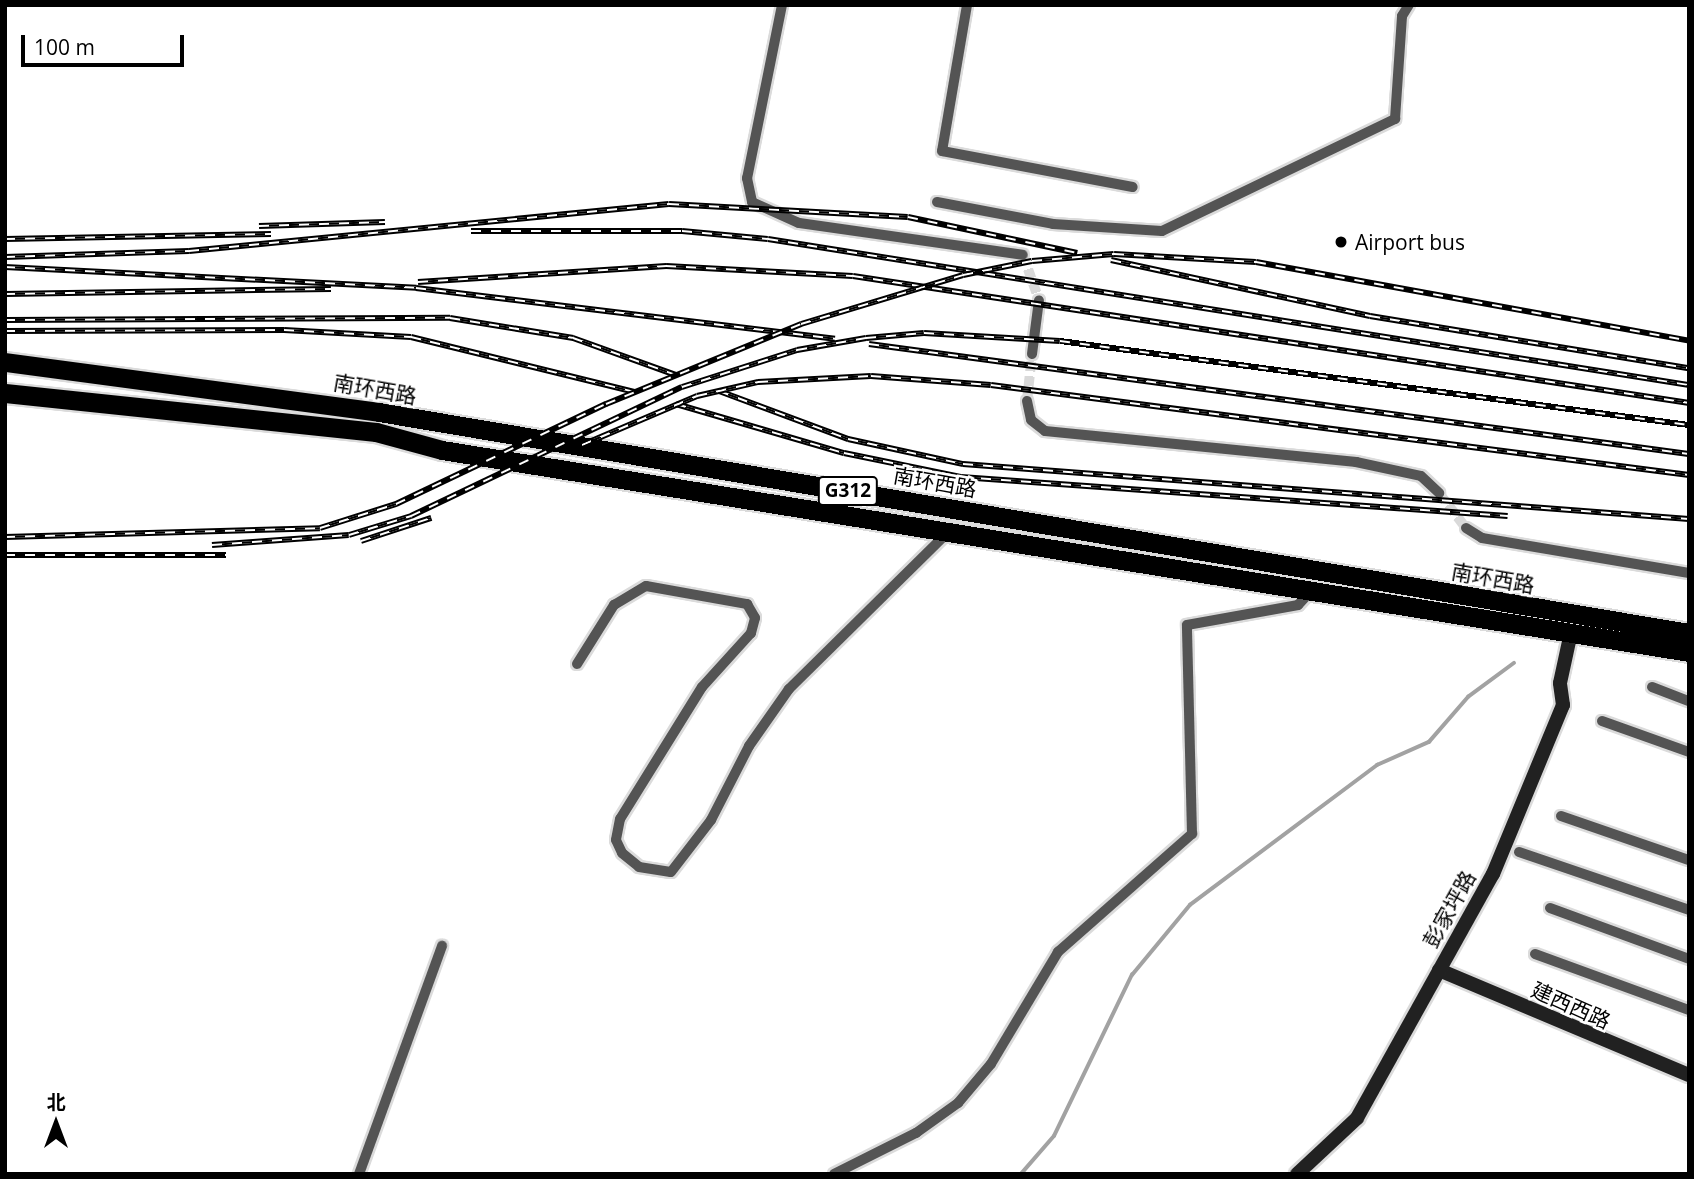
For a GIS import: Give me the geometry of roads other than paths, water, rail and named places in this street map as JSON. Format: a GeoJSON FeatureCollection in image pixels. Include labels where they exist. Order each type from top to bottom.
{"type":"FeatureCollection","features":[{"type":"Feature","properties":{"kind":"highway","name":"南环西路"},"geometry":{"type":"LineString","coordinates":[[5,362],[379,412],[1689,633]]}},
{"type":"Feature","properties":{"kind":"highway","name":"南环西路"},"geometry":{"type":"LineString","coordinates":[[5,393],[376,432],[442,450],[950,530],[1689,652]]}},
{"type":"Feature","properties":{"kind":"street"},"geometry":{"type":"LineString","coordinates":[[782,5],[747,178],[752,202],[799,223],[1023,255]]}},
{"type":"Feature","properties":{"kind":"street"},"geometry":{"type":"LineString","coordinates":[[967,5],[942,151],[1133,187]]}},
{"type":"Feature","properties":{"kind":"street"},"geometry":{"type":"LineString","coordinates":[[937,202],[1053,224],[1162,231],[1395,119],[1402,16],[1409,5]]}},
{"type":"Feature","properties":{"kind":"street"},"geometry":{"type":"LineString","coordinates":[[1032,354],[1039,300]]}},
{"type":"Feature","properties":{"kind":"street"},"geometry":{"type":"LineString","coordinates":[[1027,401],[1031,420],[1045,431],[1370,464],[1421,477],[1439,493]]}},
{"type":"Feature","properties":{"kind":"street"},"geometry":{"type":"LineString","coordinates":[[1466,528],[1482,538],[1689,573]]}},
{"type":"Feature","properties":{"kind":"street"},"geometry":{"type":"LineString","coordinates":[[577,664],[614,605],[646,586],[747,604],[755,618],[751,633],[702,687],[620,819],[616,840],[622,853],[639,867],[671,872],[711,820],[748,746],[789,689],[950,530]]}},
{"type":"Feature","properties":{"kind":"street"},"geometry":{"type":"LineString","coordinates":[[834,1174],[916,1133],[958,1103],[991,1065],[1058,952],[1192,834],[1187,625],[1298,605],[1312,589]]}},
{"type":"Feature","properties":{"kind":"street","name":"彭家坪路"},"geometry":{"type":"LineString","coordinates":[[1297,1174],[1357,1118],[1493,874],[1543,761],[1563,705],[1560,683],[1571,632]]}},
{"type":"Feature","properties":{"kind":"street"},"geometry":{"type":"LineString","coordinates":[[1652,687],[1689,701]]}},
{"type":"Feature","properties":{"kind":"street"},"geometry":{"type":"LineString","coordinates":[[1602,721],[1689,752]]}},
{"type":"Feature","properties":{"kind":"street"},"geometry":{"type":"LineString","coordinates":[[1561,816],[1689,860]]}},
{"type":"Feature","properties":{"kind":"street"},"geometry":{"type":"LineString","coordinates":[[1519,852],[1689,910]]}},
{"type":"Feature","properties":{"kind":"street"},"geometry":{"type":"LineString","coordinates":[[1550,908],[1689,959]]}},
{"type":"Feature","properties":{"kind":"street"},"geometry":{"type":"LineString","coordinates":[[359,1174],[442,946]]}},
{"type":"Feature","properties":{"kind":"street"},"geometry":{"type":"LineString","coordinates":[[1535,954],[1689,1010]]}},
{"type":"Feature","properties":{"kind":"street","name":"建西西路"},"geometry":{"type":"LineString","coordinates":[[1439,971],[1689,1074]]}},
{"type":"Feature","properties":{"kind":"waterway"},"geometry":{"type":"LineString","coordinates":[[1021,1174],[1054,1136],[1132,975],[1190,905],[1377,765],[1429,742],[1468,697],[1514,663]]}},
{"type":"Feature","properties":{"kind":"tunnel"},"geometry":{"type":"LineString","coordinates":[[1023,255],[1039,300]]}},
{"type":"Feature","properties":{"kind":"tunnel"},"geometry":{"type":"LineString","coordinates":[[1027,401],[1032,354]]}},
{"type":"Feature","properties":{"kind":"tunnel"},"geometry":{"type":"LineString","coordinates":[[1439,493],[1466,528]]}},
{"type":"Feature","properties":{"kind":"railway"},"geometry":{"type":"LineString","coordinates":[[5,257],[189,251],[669,204],[908,217],[1077,253]]}},
{"type":"Feature","properties":{"kind":"railway"},"geometry":{"type":"LineString","coordinates":[[259,226],[385,222]]}},
{"type":"Feature","properties":{"kind":"railway"},"geometry":{"type":"LineString","coordinates":[[471,231],[682,231],[768,239],[1689,385]]}},
{"type":"Feature","properties":{"kind":"railway"},"geometry":{"type":"LineString","coordinates":[[5,239],[271,234]]}},
{"type":"Feature","properties":{"kind":"railway"},"geometry":{"type":"LineString","coordinates":[[5,537],[320,528],[396,504],[606,404],[801,324],[963,275],[1032,261],[1114,254],[1256,262],[1689,341]]}},
{"type":"Feature","properties":{"kind":"railway"},"geometry":{"type":"LineString","coordinates":[[1111,260],[1370,316],[1689,368]]}},
{"type":"Feature","properties":{"kind":"railway"},"geometry":{"type":"LineString","coordinates":[[418,282],[666,266],[853,276],[1689,403]]}},
{"type":"Feature","properties":{"kind":"railway"},"geometry":{"type":"LineString","coordinates":[[5,267],[416,288],[835,339]]}},
{"type":"Feature","properties":{"kind":"railway"},"geometry":{"type":"LineString","coordinates":[[5,294],[331,289]]}},
{"type":"Feature","properties":{"kind":"railway"},"geometry":{"type":"LineString","coordinates":[[5,320],[450,318],[573,338],[676,375]]}},
{"type":"Feature","properties":{"kind":"railway"},"geometry":{"type":"LineString","coordinates":[[5,331],[284,330],[411,337],[635,392]]}},
{"type":"Feature","properties":{"kind":"railway"},"geometry":{"type":"LineString","coordinates":[[212,545],[349,535],[411,516],[682,387],[797,350],[866,338],[924,333],[1060,341],[1689,425]]}},
{"type":"Feature","properties":{"kind":"railway"},"geometry":{"type":"LineString","coordinates":[[869,344],[1689,454]]}},
{"type":"Feature","properties":{"kind":"railway"},"geometry":{"type":"LineString","coordinates":[[582,445],[697,396],[758,382],[871,376],[991,385],[1689,475]]}},
{"type":"Feature","properties":{"kind":"railway"},"geometry":{"type":"LineString","coordinates":[[719,391],[848,439],[963,464],[1689,519]]}},
{"type":"Feature","properties":{"kind":"railway"},"geometry":{"type":"LineString","coordinates":[[676,404],[844,453],[961,477],[1508,516]]}},
{"type":"Feature","properties":{"kind":"railway"},"geometry":{"type":"LineString","coordinates":[[361,541],[431,518]]}},
{"type":"Feature","properties":{"kind":"railway"},"geometry":{"type":"LineString","coordinates":[[5,555],[226,555]]}},
{"type":"Feature","properties":{"kind":"place","name":"Airport bus"},"geometry":{"type":"Point","coordinates":[1341,242]}}]}
